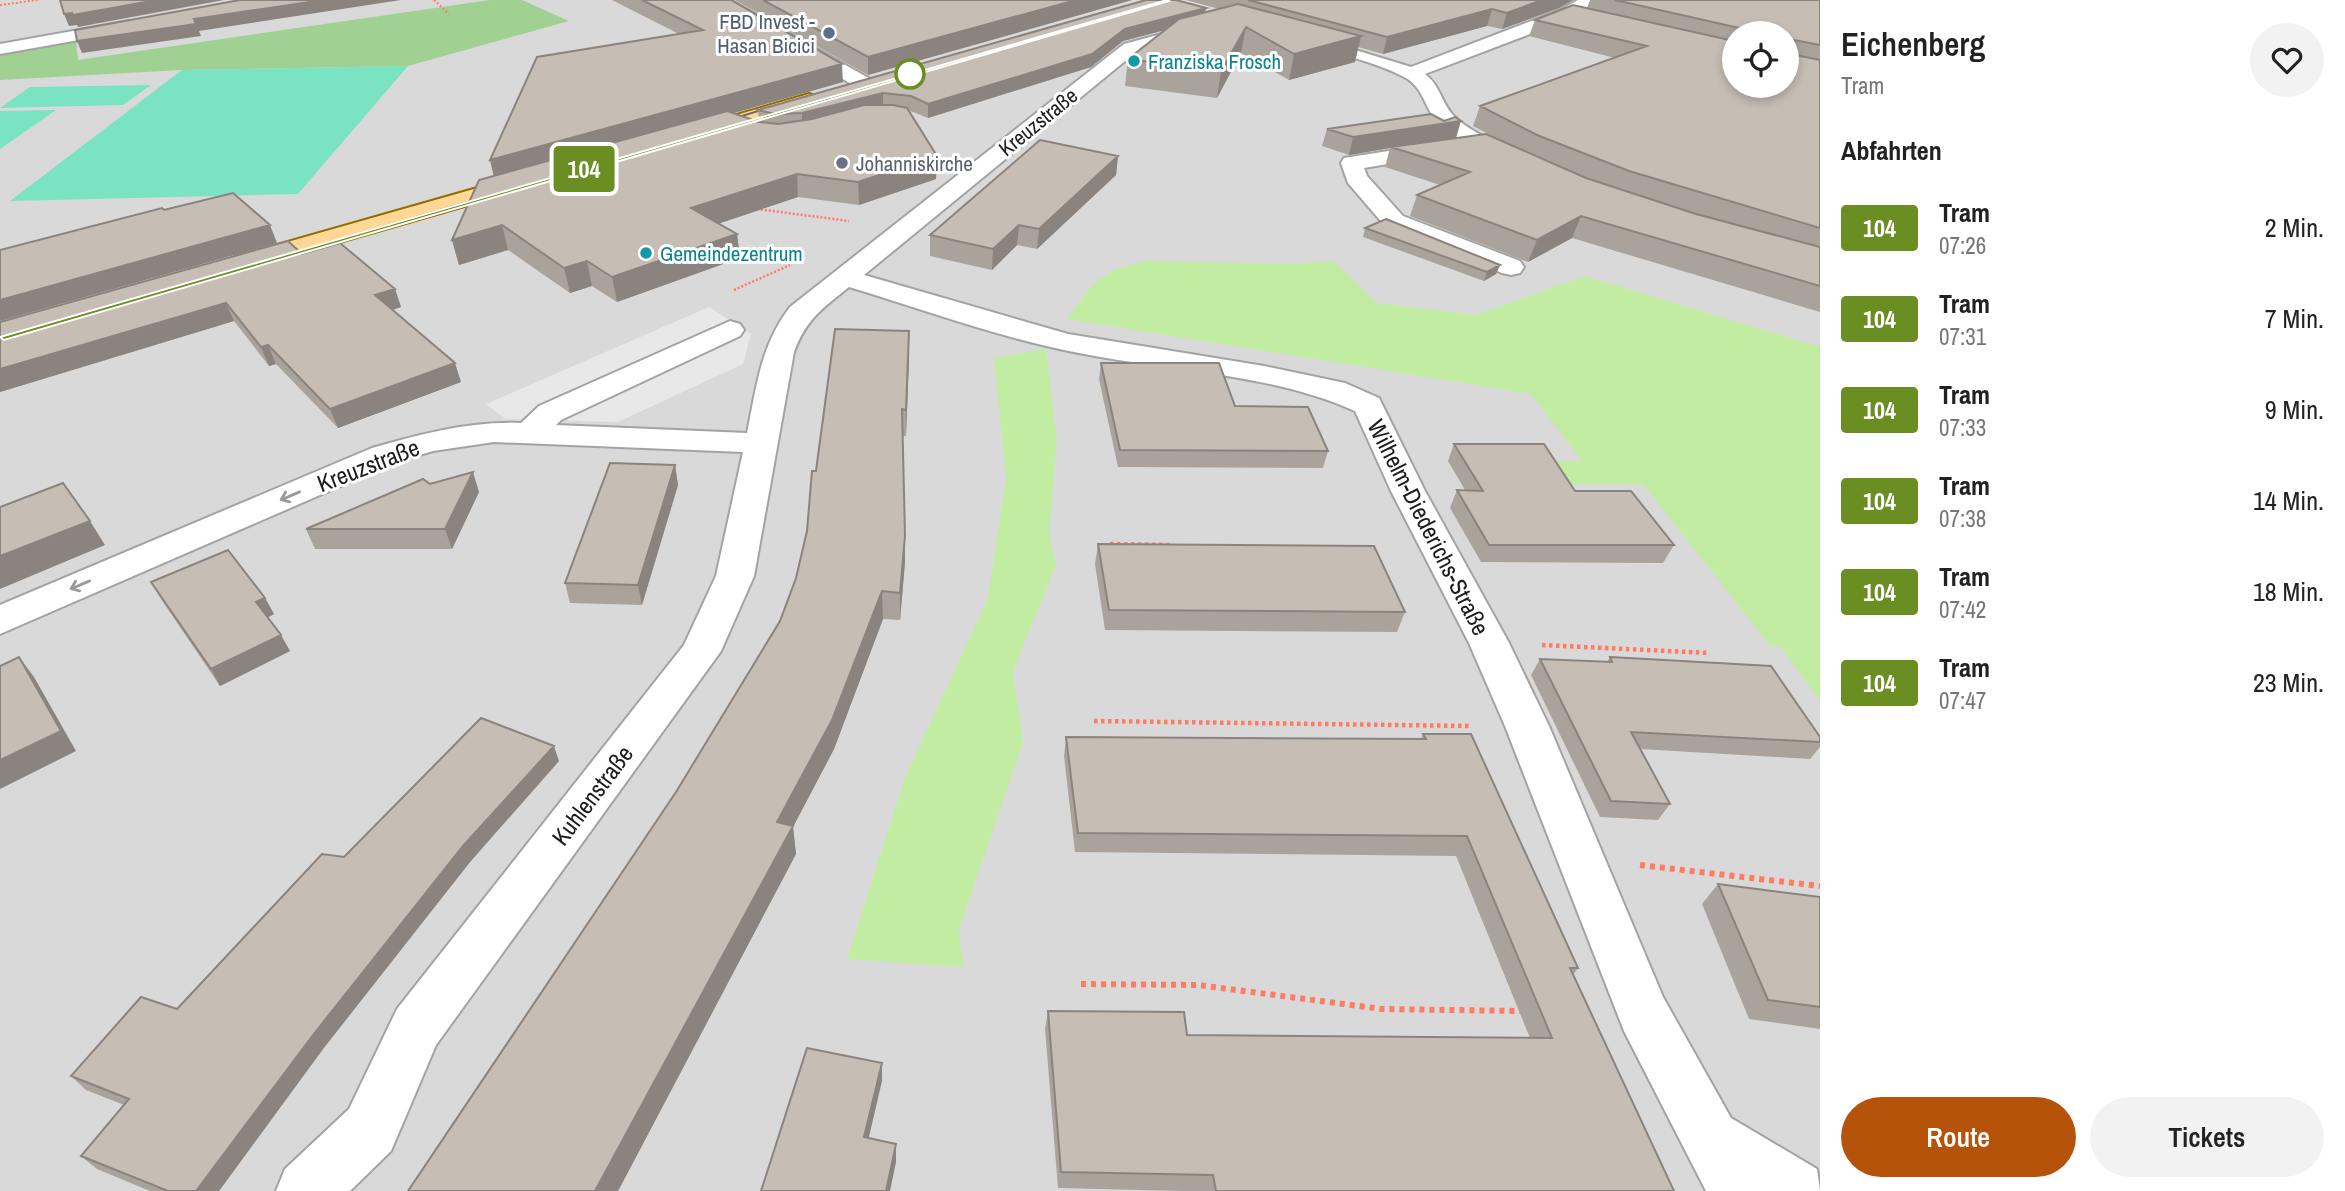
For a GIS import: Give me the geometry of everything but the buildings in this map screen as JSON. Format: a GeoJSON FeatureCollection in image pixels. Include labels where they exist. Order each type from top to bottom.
{"type":"FeatureCollection","features":[{"type":"Feature","properties":{"kind":"main road"},"geometry":{"type":"LineString","coordinates":[[674,139],[891,77]]}},
{"type":"Feature","properties":{"kind":"main road"},"geometry":{"type":"LineString","coordinates":[[227,267],[541,177]]}},
{"type":"Feature","properties":{"kind":"street"},"geometry":{"type":"LineString","coordinates":[[718,0],[865,84]]}},
{"type":"Feature","properties":{"kind":"street"},"geometry":{"type":"LineString","coordinates":[[1411,73],[1566,14],[1589,0]]}},
{"type":"Feature","properties":{"kind":"street"},"geometry":{"type":"LineString","coordinates":[[1566,14],[1593,20]]}},
{"type":"Feature","properties":{"kind":"street","name":"Kreuzstraße"},"geometry":{"type":"LineString","coordinates":[[779,352],[787,331],[800,313],[1130,48],[1212,17]]}},
{"type":"Feature","properties":{"kind":"street"},"geometry":{"type":"LineString","coordinates":[[0,49],[123,20],[150,22]]}},
{"type":"Feature","properties":{"kind":"street"},"geometry":{"type":"LineString","coordinates":[[1294,37],[1360,55],[1411,73],[1427,85],[1444,118],[1483,144],[1536,170]]}},
{"type":"Feature","properties":{"kind":"street"},"geometry":{"type":"LineString","coordinates":[[731,122],[761,136]]}},
{"type":"Feature","properties":{"kind":"street"},"geometry":{"type":"LineString","coordinates":[[1483,144],[1352,163],[1356,178],[1394,221],[1510,267]]}},
{"type":"Feature","properties":{"kind":"street","name":"Wilhelm-Diederichs-Straße"},"geometry":{"type":"LineString","coordinates":[[844,277],[1065,342],[1264,375],[1334,390],[1368,405],[1408,491],[1489,643],[1527,726],[1643,1013],[1726,1166],[1794,1191]]}},
{"type":"Feature","properties":{"kind":"street"},"geometry":{"type":"LineString","coordinates":[[529,433],[550,412],[730,330]]}},
{"type":"Feature","properties":{"kind":"street","name":"Kuhlenstraße"},"geometry":{"type":"LineString","coordinates":[[307,1191],[370,1130],[416,1027],[701,651],[736,576],[779,352]]}},
{"type":"Feature","properties":{"kind":"street","name":"Kreuzstraße"},"geometry":{"type":"LineString","coordinates":[[0,620],[384,455],[429,442],[494,432],[761,443]]}},
{"type":"Feature","properties":{"kind":"path"},"geometry":{"type":"LineString","coordinates":[[0,5],[38,0]]}},
{"type":"Feature","properties":{"kind":"path"},"geometry":{"type":"LineString","coordinates":[[434,0],[449,14]]}},
{"type":"Feature","properties":{"kind":"path"},"geometry":{"type":"LineString","coordinates":[[755,209],[855,221]]}},
{"type":"Feature","properties":{"kind":"path"},"geometry":{"type":"LineString","coordinates":[[1110,544],[1178,545]]}},
{"type":"Feature","properties":{"kind":"path"},"geometry":{"type":"LineString","coordinates":[[1489,643],[1709,653]]}},
{"type":"Feature","properties":{"kind":"path"},"geometry":{"type":"LineString","coordinates":[[1094,722],[1527,726]]}},
{"type":"Feature","properties":{"kind":"path"},"geometry":{"type":"LineString","coordinates":[[1583,859],[1820,886]]}},
{"type":"Feature","properties":{"kind":"path"},"geometry":{"type":"LineString","coordinates":[[1081,984],[1198,985],[1382,1009],[1533,1011]]}},
{"type":"Feature","properties":{"kind":"shaded area"},"geometry":{"type":"Polygon","coordinates":[[[0,0],[1820,0],[1820,1191],[0,1191],[0,0]]]}},
{"type":"Feature","properties":{"kind":"shaded area"},"geometry":{"type":"Polygon","coordinates":[[[709,307],[751,334],[743,364],[618,422],[505,419],[486,404],[709,307]]]}},
{"type":"Feature","properties":{"kind":"green space"},"geometry":{"type":"Polygon","coordinates":[[[490,0],[522,0],[569,21],[408,66],[182,70],[0,80],[0,53],[76,40],[78,60],[490,0]]]}},
{"type":"Feature","properties":{"kind":"green space"},"geometry":{"type":"Polygon","coordinates":[[[408,66],[298,194],[10,201],[182,70],[408,66]]]}},
{"type":"Feature","properties":{"kind":"green space"},"geometry":{"type":"Polygon","coordinates":[[[151,85],[123,105],[0,108],[30,87],[151,85]]]}},
{"type":"Feature","properties":{"kind":"green space"},"geometry":{"type":"Polygon","coordinates":[[[56,110],[0,149],[0,111],[56,110]]]}},
{"type":"Feature","properties":{"kind":"green space"},"geometry":{"type":"Polygon","coordinates":[[[1145,261],[1293,264],[1333,261],[1376,303],[1476,315],[1585,276],[1820,347],[1820,701],[1781,647],[1771,647],[1643,484],[1550,484],[1536,461],[1582,461],[1531,394],[1067,319],[1099,280],[1116,270],[1145,261]]]}},
{"type":"Feature","properties":{"kind":"green space"},"geometry":{"type":"Polygon","coordinates":[[[1046,349],[1057,440],[1049,536],[1056,565],[1013,671],[1023,743],[959,929],[963,967],[847,959],[905,778],[988,598],[1006,478],[994,358],[1046,349]]]}},
{"type":"Feature","properties":{"kind":"tram line","name":"104"},"geometry":{"type":"LineString","coordinates":[[0,337],[1167,0]]}},
{"type":"Feature","properties":{"kind":"tram line"},"geometry":{"type":"LineString","coordinates":[[722,122],[775,106]]}},
{"type":"Feature","properties":{"kind":"tram line"},"geometry":{"type":"LineString","coordinates":[[279,257],[488,196]]}},
{"type":"Feature","properties":{"kind":"place","name":"FBD Invest - Hasan Bicici"},"geometry":{"type":"Point","coordinates":[829,33]}},
{"type":"Feature","properties":{"kind":"place","name":"Franziska Frosch"},"geometry":{"type":"Point","coordinates":[1134,61]}},
{"type":"Feature","properties":{"kind":"place","name":"Johanniskirche"},"geometry":{"type":"Point","coordinates":[842,163]}},
{"type":"Feature","properties":{"kind":"place","name":"Gemeindezentrum"},"geometry":{"type":"Point","coordinates":[646,253]}}]}
